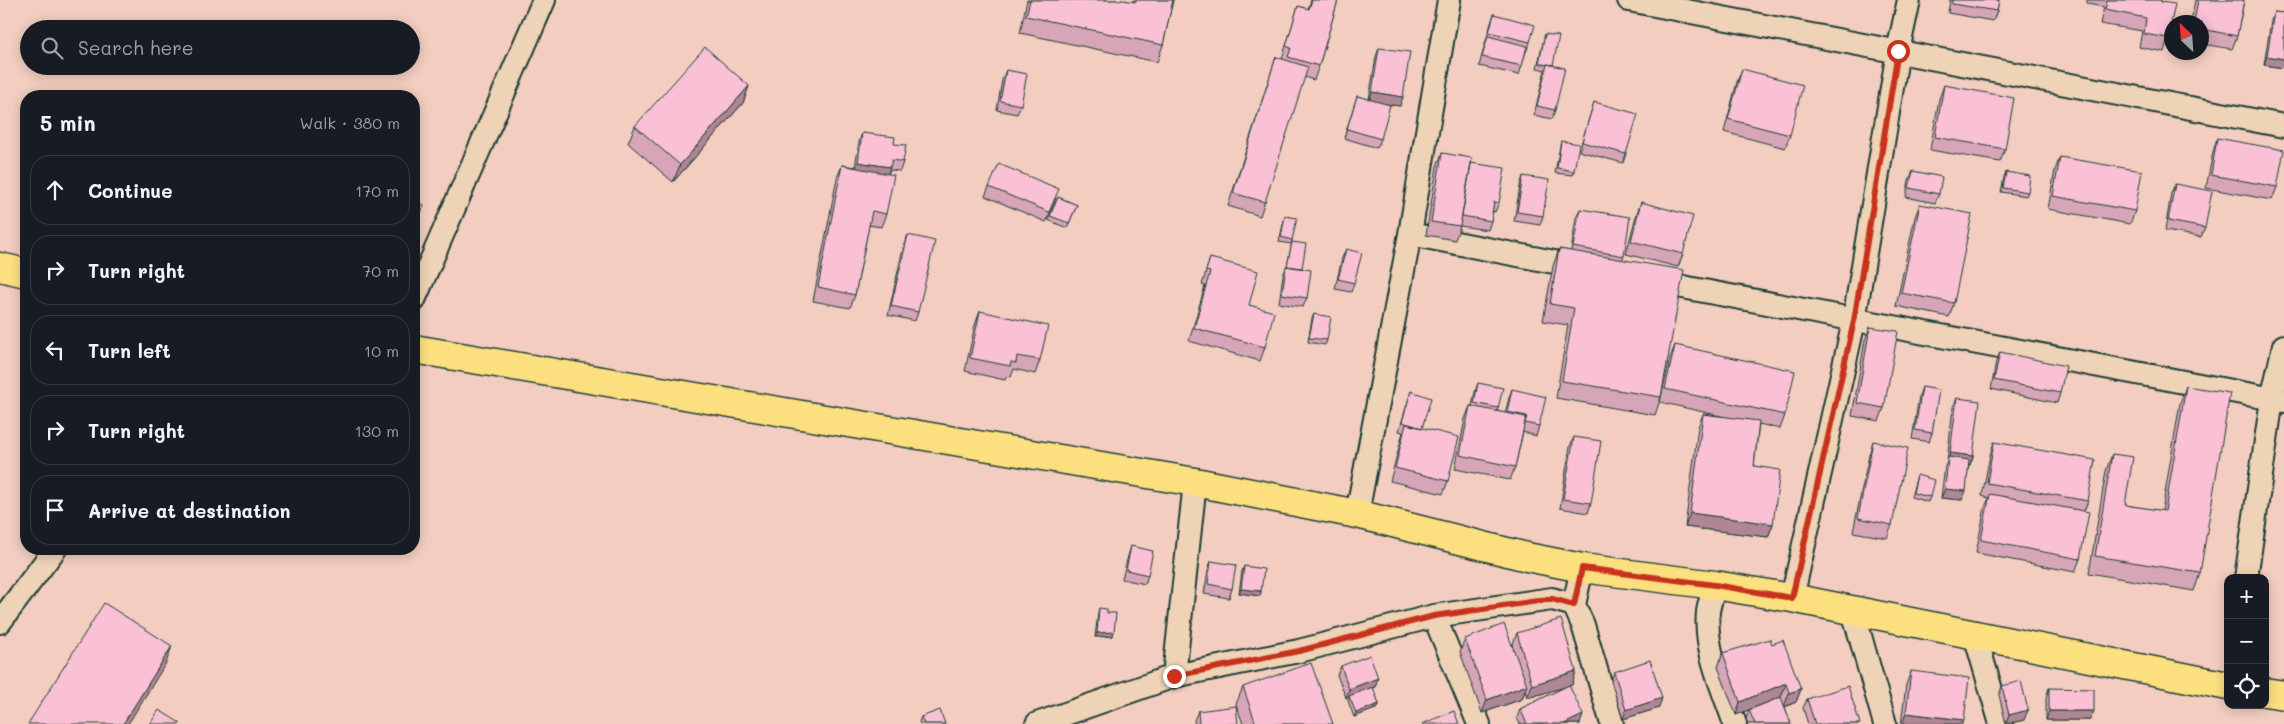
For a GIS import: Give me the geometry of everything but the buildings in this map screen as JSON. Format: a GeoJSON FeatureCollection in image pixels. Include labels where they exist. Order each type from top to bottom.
{"type":"FeatureCollection","features":[{"type":"Feature","properties":{"kind":"main road"},"geometry":{"type":"LineString","coordinates":[[0,267],[20,272]]}},
{"type":"Feature","properties":{"kind":"main road"},"geometry":{"type":"LineString","coordinates":[[420,349],[1196,482],[1357,514],[1527,557],[1582,568],[1715,585],[1792,598],[1947,631],[2224,685]]}},
{"type":"Feature","properties":{"kind":"main road"},"geometry":{"type":"LineString","coordinates":[[2269,693],[2284,695]]}},
{"type":"Feature","properties":{"kind":"street"},"geometry":{"type":"LineString","coordinates":[[420,286],[544,0]]}},
{"type":"Feature","properties":{"kind":"street"},"geometry":{"type":"LineString","coordinates":[[1357,514],[1410,234],[1449,0]]}},
{"type":"Feature","properties":{"kind":"street"},"geometry":{"type":"LineString","coordinates":[[1629,0],[2284,126]]}},
{"type":"Feature","properties":{"kind":"street"},"geometry":{"type":"LineString","coordinates":[[1792,598],[1854,321],[1898,51],[1909,0]]}},
{"type":"Feature","properties":{"kind":"street"},"geometry":{"type":"LineString","coordinates":[[1410,234],[1603,272]]}},
{"type":"Feature","properties":{"kind":"street"},"geometry":{"type":"LineString","coordinates":[[1632,277],[1854,321],[2278,400]]}},
{"type":"Feature","properties":{"kind":"street"},"geometry":{"type":"LineString","coordinates":[[2247,574],[2278,400],[2284,346]]}},
{"type":"Feature","properties":{"kind":"street"},"geometry":{"type":"LineString","coordinates":[[1174,676],[1196,482]]}},
{"type":"Feature","properties":{"kind":"street"},"geometry":{"type":"LineString","coordinates":[[0,622],[50,555]]}},
{"type":"Feature","properties":{"kind":"street"},"geometry":{"type":"LineString","coordinates":[[1582,568],[1574,605],[1583,625],[1612,724]]}},
{"type":"Feature","properties":{"kind":"street"},"geometry":{"type":"LineString","coordinates":[[1715,585],[1708,611],[1708,634],[1717,670],[1735,724]]}},
{"type":"Feature","properties":{"kind":"street"},"geometry":{"type":"LineString","coordinates":[[1037,724],[1174,676],[1302,659],[1434,616],[1552,599],[1574,605]]}},
{"type":"Feature","properties":{"kind":"street"},"geometry":{"type":"LineString","coordinates":[[1853,611],[1885,724]]}},
{"type":"Feature","properties":{"kind":"street"},"geometry":{"type":"LineString","coordinates":[[1434,616],[1479,724]]}},
{"type":"Feature","properties":{"kind":"street"},"geometry":{"type":"LineString","coordinates":[[1975,635],[2000,724]]}},
{"type":"Feature","properties":{"kind":"route"},"geometry":{"type":"LineString","coordinates":[[1174,676],[1299,651],[1434,616],[1552,599],[1574,605],[1582,568],[1715,585],[1792,598],[1854,321],[1898,51]]}}]}
